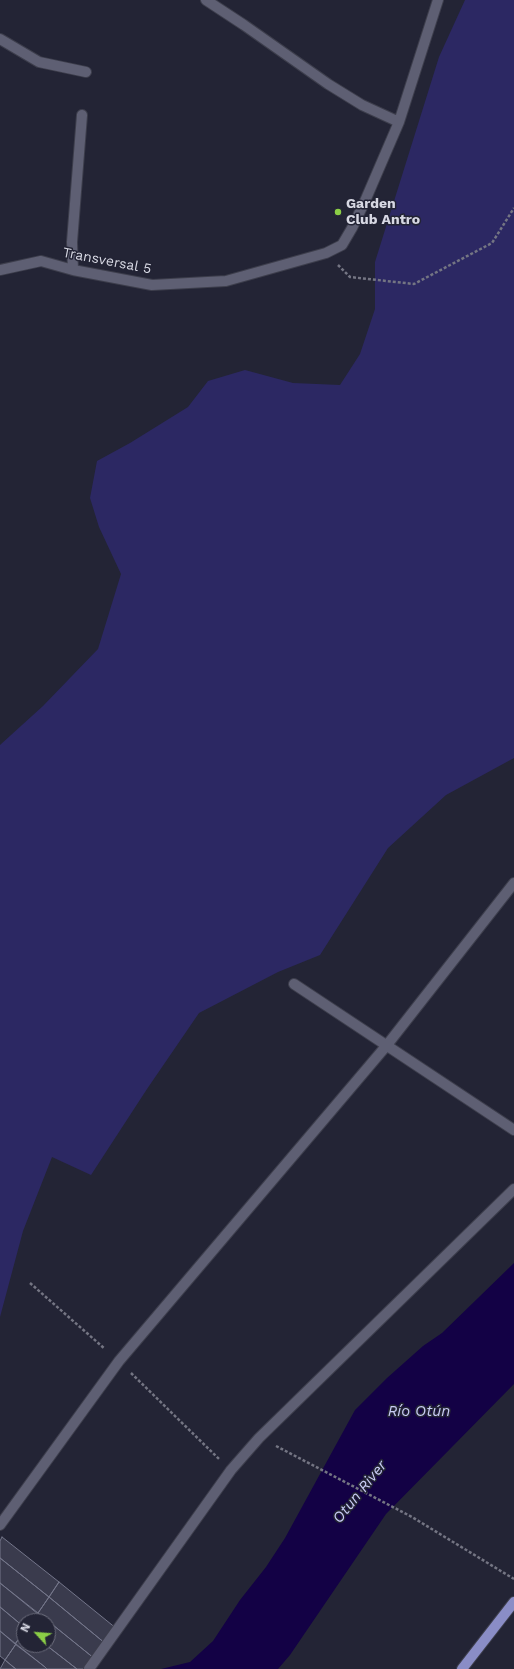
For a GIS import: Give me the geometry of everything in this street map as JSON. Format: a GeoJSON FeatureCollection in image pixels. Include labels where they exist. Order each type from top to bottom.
{"type":"FeatureCollection","features":[{"type":"Feature","properties":{"kind":"main road"},"geometry":{"type":"LineString","coordinates":[[462,1669],[510,1614],[514,1602]]}},
{"type":"Feature","properties":{"kind":"street"},"geometry":{"type":"LineString","coordinates":[[206,0],[244,24],[328,84],[362,105],[399,122]]}},
{"type":"Feature","properties":{"kind":"street","name":"Transversal 5"},"geometry":{"type":"LineString","coordinates":[[0,270],[41,261],[73,270],[152,284],[226,281],[326,253],[342,245],[352,228],[399,122],[438,0]]}},
{"type":"Feature","properties":{"kind":"street"},"geometry":{"type":"LineString","coordinates":[[0,39],[39,62],[86,72]]}},
{"type":"Feature","properties":{"kind":"street"},"geometry":{"type":"LineString","coordinates":[[73,270],[72,242],[82,116]]}},
{"type":"Feature","properties":{"kind":"street"},"geometry":{"type":"LineString","coordinates":[[0,1525],[119,1361],[386,1045],[514,883]]}},
{"type":"Feature","properties":{"kind":"street"},"geometry":{"type":"LineString","coordinates":[[294,984],[514,1130]]}},
{"type":"Feature","properties":{"kind":"street"},"geometry":{"type":"LineString","coordinates":[[89,1669],[231,1470],[255,1443],[514,1189]]}},
{"type":"Feature","properties":{"kind":"path"},"geometry":{"type":"LineString","coordinates":[[326,253],[350,277],[414,284],[492,243],[514,208]]}},
{"type":"Feature","properties":{"kind":"path"},"geometry":{"type":"LineString","coordinates":[[284,1451],[412,1518],[514,1579]]}},
{"type":"Feature","properties":{"kind":"shaded area"},"geometry":{"type":"Polygon","coordinates":[[[465,0],[514,0],[514,758],[446,795],[388,848],[320,955],[278,972],[199,1013],[91,1175],[52,1157],[23,1231],[0,1317],[0,745],[43,706],[98,649],[121,574],[99,527],[90,498],[97,461],[130,443],[188,407],[208,381],[245,370],[293,383],[340,385],[360,354],[375,309],[375,262],[439,57],[465,0]]]}},
{"type":"Feature","properties":{"kind":"water","name":"Río Otún"},"geometry":{"type":"Polygon","coordinates":[[[514,1263],[514,1384],[386,1514],[290,1655],[278,1669],[161,1669],[190,1662],[213,1641],[240,1600],[266,1567],[285,1538],[355,1410],[387,1378],[423,1346],[442,1333],[514,1263]]]}},
{"type":"Feature","properties":{"kind":"building"},"geometry":{"type":"Polygon","coordinates":[[[2,1537],[59,1582],[49,1597],[0,1558],[0,1541],[2,1537]]]}},
{"type":"Feature","properties":{"kind":"building"},"geometry":{"type":"Polygon","coordinates":[[[0,1558],[49,1597],[38,1613],[0,1583],[0,1558]]]}},
{"type":"Feature","properties":{"kind":"building"},"geometry":{"type":"Polygon","coordinates":[[[59,1582],[117,1629],[106,1644],[49,1597],[59,1582]]]}},
{"type":"Feature","properties":{"kind":"building"},"geometry":{"type":"Polygon","coordinates":[[[0,1583],[37,1613],[16,1613],[16,1620],[0,1607],[0,1583]]]}},
{"type":"Feature","properties":{"kind":"building"},"geometry":{"type":"Polygon","coordinates":[[[49,1597],[106,1644],[95,1659],[56,1628],[56,1613],[38,1613],[49,1597]]]}},
{"type":"Feature","properties":{"kind":"building"},"geometry":{"type":"Polygon","coordinates":[[[0,1607],[16,1620],[15,1644],[0,1631],[0,1607]]]}},
{"type":"Feature","properties":{"kind":"building"},"geometry":{"type":"Polygon","coordinates":[[[56,1627],[95,1659],[88,1669],[77,1669],[56,1653],[56,1627]]]}},
{"type":"Feature","properties":{"kind":"building"},"geometry":{"type":"Polygon","coordinates":[[[0,1631],[16,1644],[5,1660],[0,1656],[0,1631]]]}},
{"type":"Feature","properties":{"kind":"building"},"geometry":{"type":"Polygon","coordinates":[[[16,1644],[16,1653],[27,1653],[47,1669],[16,1669],[5,1660],[16,1644]]]}},
{"type":"Feature","properties":{"kind":"building"},"geometry":{"type":"Polygon","coordinates":[[[27,1653],[56,1653],[77,1669],[47,1669],[27,1653]]]}},
{"type":"Feature","properties":{"kind":"building"},"geometry":{"type":"Polygon","coordinates":[[[5,1660],[12,1666],[16,1669],[0,1669],[5,1660]]]}},
{"type":"Feature","properties":{"kind":"place","name":"Garden Club Antro"},"geometry":{"type":"Point","coordinates":[338,212]}},
{"type":"Feature","properties":{"kind":"water label","name":"Otun River"},"geometry":{"type":"Point","coordinates":[360,1492]}}]}
